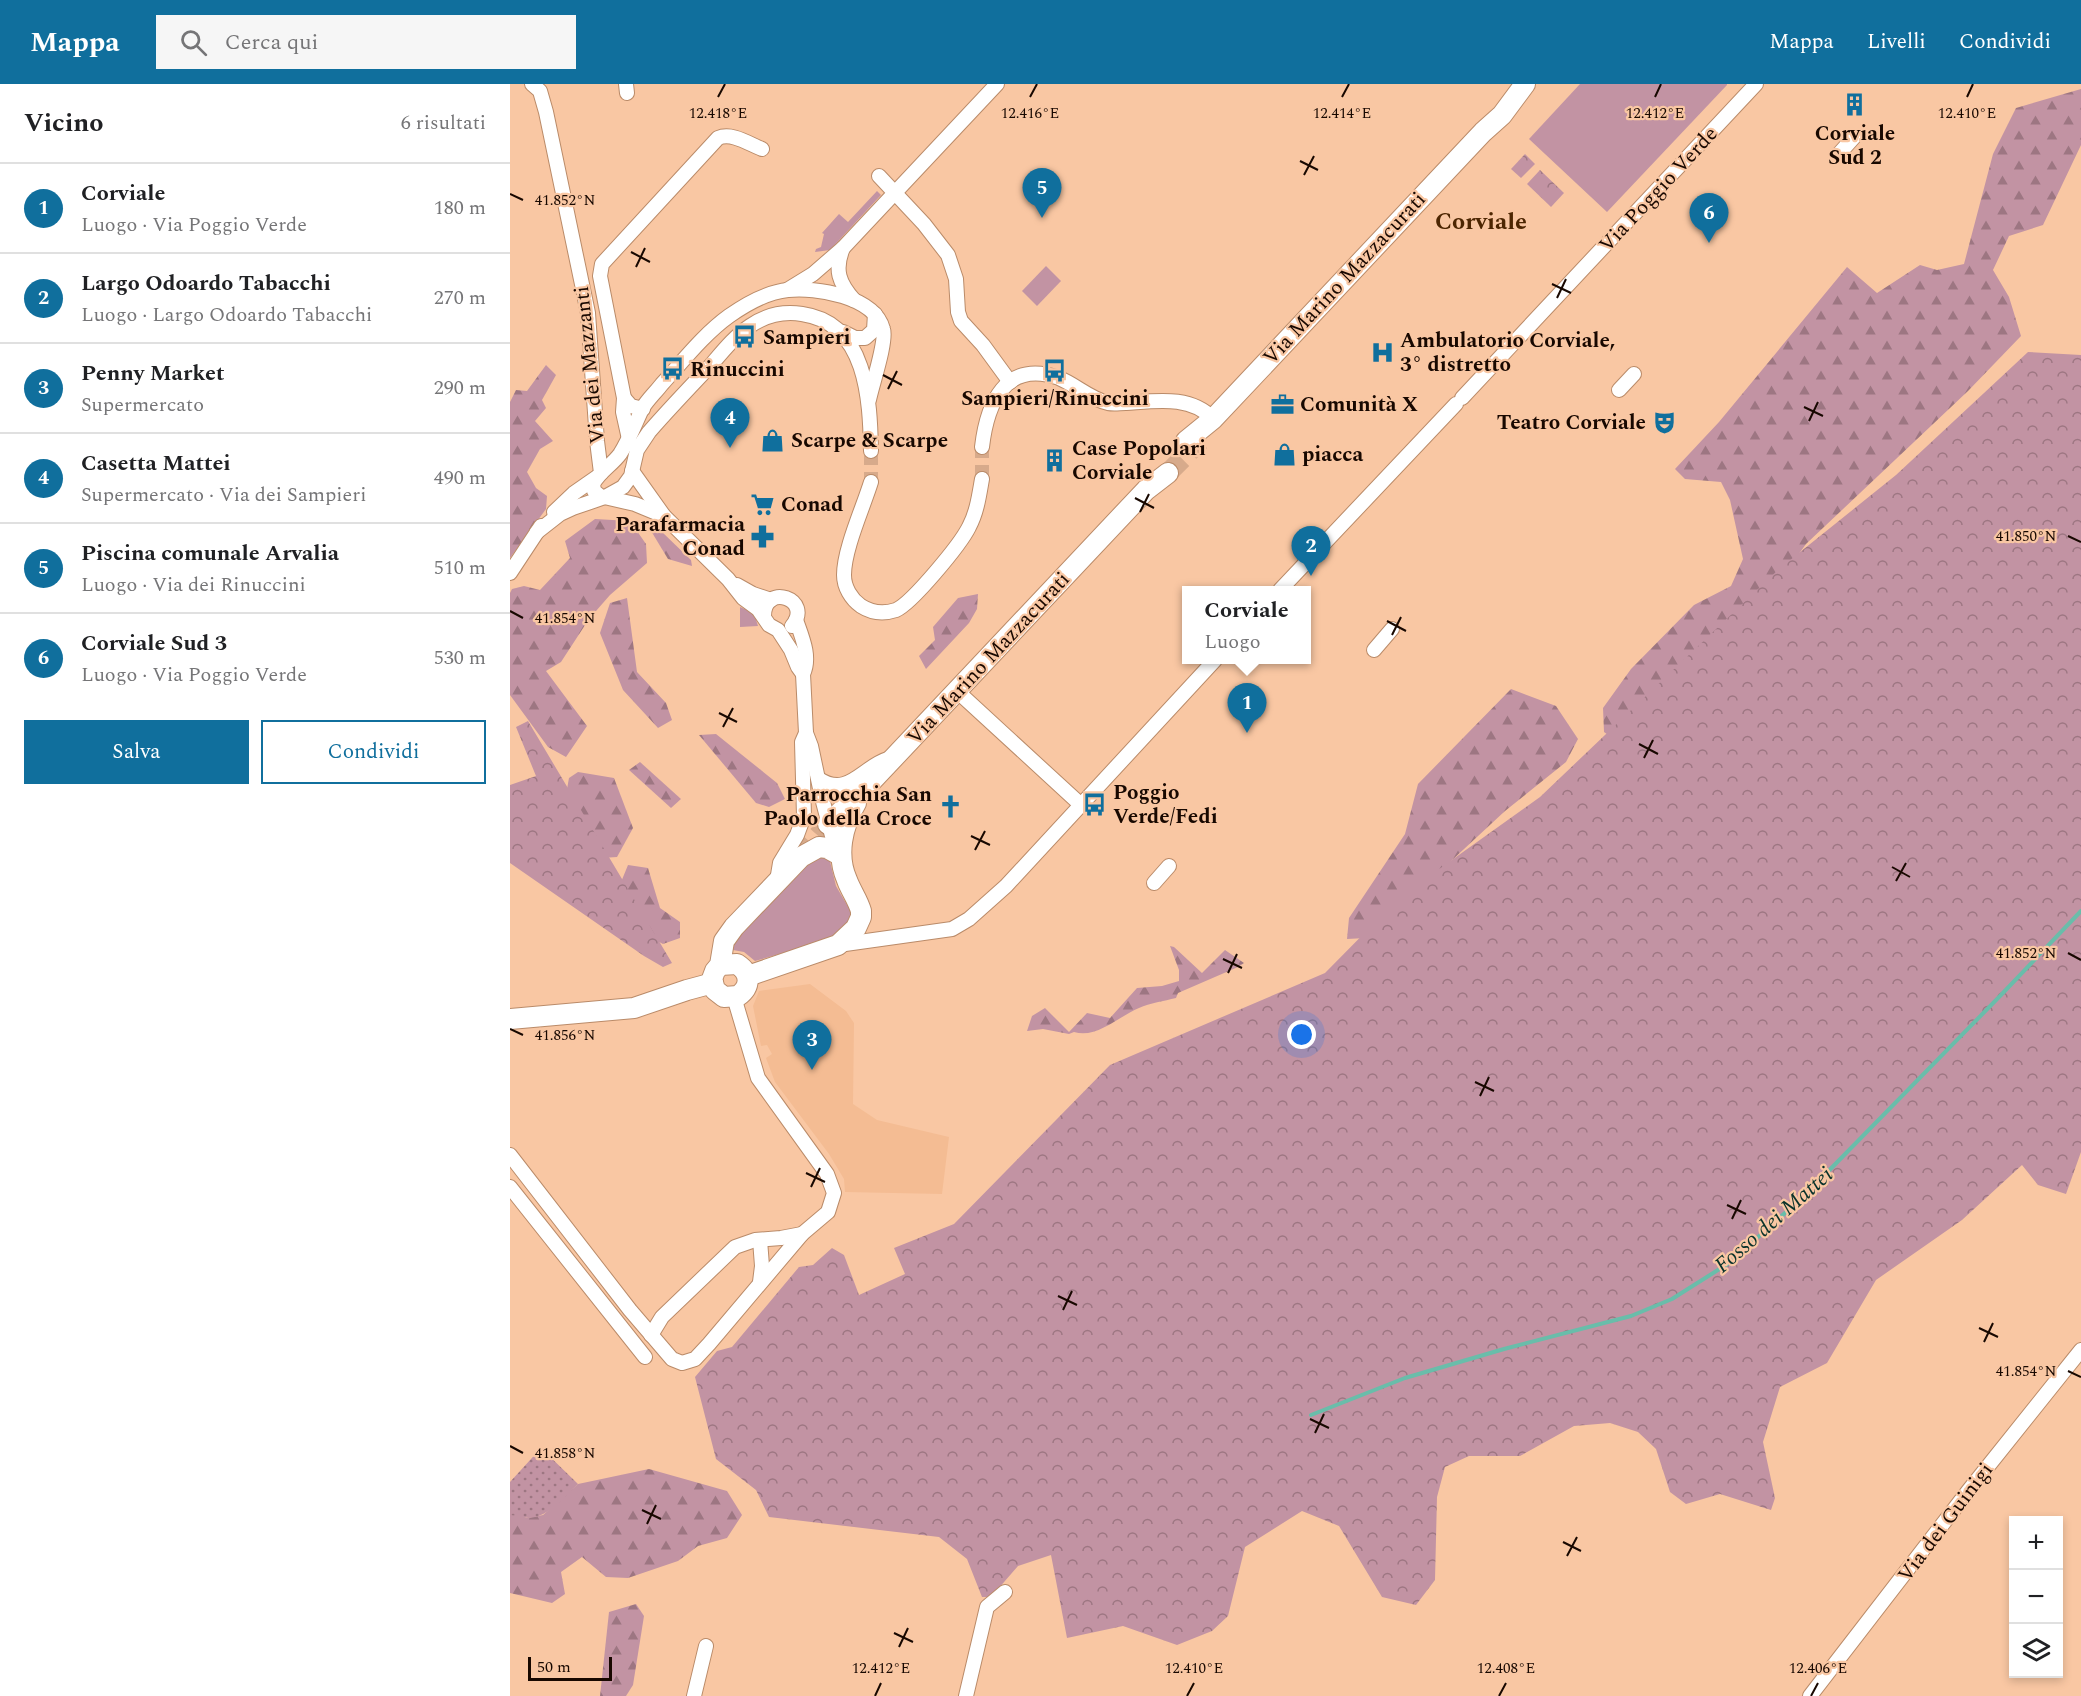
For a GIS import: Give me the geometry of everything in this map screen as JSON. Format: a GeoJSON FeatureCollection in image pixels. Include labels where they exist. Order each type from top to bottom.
{"type":"FeatureCollection","features":[{"type":"Feature","properties":{"kind":"street","name":"Via dei Mazzanti"},"geometry":{"type":"LineString","coordinates":[[532,84],[540,91],[546,112],[588,313],[601,474],[594,481],[593,488],[596,493],[605,497]]}},
{"type":"Feature","properties":{"kind":"street"},"geometry":{"type":"LineString","coordinates":[[510,573],[548,517],[574,493],[601,474],[618,457],[642,409],[676,368],[728,316],[757,300],[787,290],[813,274],[843,248],[997,84]]}},
{"type":"Feature","properties":{"kind":"street","name":"Via Marino Mazzacurati"},"geometry":{"type":"LineString","coordinates":[[1483,132],[1508,84]]}},
{"type":"Feature","properties":{"kind":"street","name":"Via Marino Mazzacurati"},"geometry":{"type":"LineString","coordinates":[[1201,431],[1483,132],[1502,115],[1525,84]]}},
{"type":"Feature","properties":{"kind":"street","name":"Via Poggio Verde"},"geometry":{"type":"LineString","coordinates":[[1284,586],[1756,84]]}},
{"type":"Feature","properties":{"kind":"street"},"geometry":{"type":"LineString","coordinates":[[1836,156],[1856,136]]}},
{"type":"Feature","properties":{"kind":"street"},"geometry":{"type":"LineString","coordinates":[[629,439],[623,412],[624,398],[600,276],[601,268],[718,138],[732,137],[762,149]]}},
{"type":"Feature","properties":{"kind":"street"},"geometry":{"type":"LineString","coordinates":[[879,176],[948,255],[953,268],[961,321],[983,345],[1010,382]]}},
{"type":"Feature","properties":{"kind":"street"},"geometry":{"type":"LineString","coordinates":[[843,248],[838,262],[838,274],[841,283],[854,300]]}},
{"type":"Feature","properties":{"kind":"street"},"geometry":{"type":"LineString","coordinates":[[787,290],[824,292],[854,300],[875,314],[883,328],[884,337],[869,400]]}},
{"type":"Feature","properties":{"kind":"street"},"geometry":{"type":"LineString","coordinates":[[537,532],[560,514],[605,497],[622,487],[632,471],[637,450],[649,432],[729,345],[750,326],[772,315],[793,313],[819,318],[855,338],[865,338],[874,330],[875,314]]}},
{"type":"Feature","properties":{"kind":"street"},"geometry":{"type":"LineString","coordinates":[[838,330],[851,345],[859,361],[869,400],[871,451]]}},
{"type":"Feature","properties":{"kind":"street"},"geometry":{"type":"LineString","coordinates":[[982,447],[990,407],[998,393],[1010,382],[1034,374],[1059,379],[1110,403],[1174,401],[1196,405],[1206,411],[1201,431]]}},
{"type":"Feature","properties":{"kind":"street"},"geometry":{"type":"LineString","coordinates":[[1619,390],[1634,374]]}},
{"type":"Feature","properties":{"kind":"street"},"geometry":{"type":"LineString","coordinates":[[624,398],[631,406],[642,409]]}},
{"type":"Feature","properties":{"kind":"street"},"geometry":{"type":"LineString","coordinates":[[632,471],[664,516],[728,579],[743,598],[764,616],[769,625],[778,630],[803,674]]}},
{"type":"Feature","properties":{"kind":"street"},"geometry":{"type":"LineString","coordinates":[[871,482],[849,550],[844,575],[846,587],[853,599],[864,608],[880,613],[896,610],[908,602],[957,545],[976,509],[982,479]]}},
{"type":"Feature","properties":{"kind":"street","name":"Via Marino Mazzacurati"},"geometry":{"type":"LineString","coordinates":[[828,824],[957,692],[1157,479]]}},
{"type":"Feature","properties":{"kind":"street"},"geometry":{"type":"LineString","coordinates":[[605,497],[635,504],[664,516]]}},
{"type":"Feature","properties":{"kind":"street"},"geometry":{"type":"LineString","coordinates":[[728,579],[753,594],[771,600],[782,597],[790,600],[798,610],[796,620],[789,628],[778,630]]}},
{"type":"Feature","properties":{"kind":"street"},"geometry":{"type":"LineString","coordinates":[[764,616],[765,607],[771,600]]}},
{"type":"Feature","properties":{"kind":"street"},"geometry":{"type":"LineString","coordinates":[[796,620],[805,646],[806,667],[803,674],[806,733],[838,858],[859,906],[861,917],[856,928],[838,945]]}},
{"type":"Feature","properties":{"kind":"street"},"geometry":{"type":"LineString","coordinates":[[1374,650],[1392,629]]}},
{"type":"Feature","properties":{"kind":"street"},"geometry":{"type":"LineString","coordinates":[[748,976],[838,945],[947,930],[963,923],[1006,886],[1211,664]]}},
{"type":"Feature","properties":{"kind":"street"},"geometry":{"type":"LineString","coordinates":[[957,692],[1080,804]]}},
{"type":"Feature","properties":{"kind":"street"},"geometry":{"type":"LineString","coordinates":[[777,881],[780,863],[797,835],[804,816],[802,742],[806,733]]}},
{"type":"Feature","properties":{"kind":"street"},"geometry":{"type":"LineString","coordinates":[[819,779],[834,786],[842,786],[877,763],[893,758]]}},
{"type":"Feature","properties":{"kind":"street"},"geometry":{"type":"LineString","coordinates":[[838,858],[846,823],[869,784]]}},
{"type":"Feature","properties":{"kind":"street"},"geometry":{"type":"LineString","coordinates":[[510,1019],[634,1008],[717,974],[737,964],[748,976],[746,990],[734,997],[721,995],[715,990],[717,974],[726,938],[795,862],[819,847],[827,848],[838,858]]}},
{"type":"Feature","properties":{"kind":"street"},"geometry":{"type":"LineString","coordinates":[[1154,884],[1169,866]]}},
{"type":"Feature","properties":{"kind":"street"},"geometry":{"type":"LineString","coordinates":[[510,1155],[651,1335],[674,1361],[682,1364],[690,1361],[709,1344],[802,1234],[830,1209],[834,1196],[833,1185],[823,1168],[758,1078],[734,997]]}},
{"type":"Feature","properties":{"kind":"street"},"geometry":{"type":"LineString","coordinates":[[510,1187],[645,1357]]}},
{"type":"Feature","properties":{"kind":"street"},"geometry":{"type":"LineString","coordinates":[[651,1335],[662,1317],[731,1250],[742,1244],[802,1234]]}},
{"type":"Feature","properties":{"kind":"street"},"geometry":{"type":"LineString","coordinates":[[760,1240],[762,1266],[760,1282]]}},
{"type":"Feature","properties":{"kind":"street","name":"Via dei Guinigi"},"geometry":{"type":"LineString","coordinates":[[1810,1696],[1969,1490],[2081,1350]]}},
{"type":"Feature","properties":{"kind":"street"},"geometry":{"type":"LineString","coordinates":[[966,1696],[987,1607],[1005,1592]]}},
{"type":"Feature","properties":{"kind":"street"},"geometry":{"type":"LineString","coordinates":[[694,1696],[706,1646]]}},
{"type":"Feature","properties":{"kind":"shaded area"},"geometry":{"type":"Polygon","coordinates":[[[810,984],[846,1011],[854,1023],[853,1104],[877,1120],[949,1137],[942,1194],[845,1192],[844,1179],[829,1154],[775,1082],[766,1058],[772,1054],[767,1045],[761,1046],[753,1006],[759,991],[810,984]]]}},
{"type":"Feature","properties":{"kind":"green space"},"geometry":{"type":"Polygon","coordinates":[[[1580,84],[1727,85],[1607,212],[1529,139],[1580,84]]]}},
{"type":"Feature","properties":{"kind":"green space"},"geometry":{"type":"Polygon","coordinates":[[[2081,89],[2081,145],[2043,225],[2009,236],[1993,270],[2009,297],[2021,336],[1968,391],[1806,544],[1773,590],[1624,746],[1604,732],[1603,708],[1631,669],[1694,605],[1731,586],[1743,559],[1730,500],[1721,482],[1685,479],[1675,469],[1719,422],[1847,267],[1877,293],[1920,265],[1937,270],[1964,264],[1993,154],[2016,108],[2081,89]]]}},
{"type":"Feature","properties":{"kind":"green space"},"geometry":{"type":"Polygon","coordinates":[[[1525,154],[1535,164],[1521,178],[1511,169],[1525,154]]]}},
{"type":"Feature","properties":{"kind":"green space"},"geometry":{"type":"Polygon","coordinates":[[[1540,170],[1564,193],[1551,207],[1527,184],[1540,170]]]}},
{"type":"Feature","properties":{"kind":"green space"},"geometry":{"type":"Polygon","coordinates":[[[877,191],[881,195],[830,250],[815,252],[821,247],[824,234],[822,233],[839,214],[848,222],[877,191]]]}},
{"type":"Feature","properties":{"kind":"green space"},"geometry":{"type":"Polygon","coordinates":[[[1046,266],[1061,281],[1037,306],[1022,291],[1046,266]]]}},
{"type":"Feature","properties":{"kind":"green space"},"geometry":{"type":"Polygon","coordinates":[[[2028,352],[2081,355],[2081,1152],[2066,1194],[2038,1185],[2022,1165],[1962,1220],[1876,1280],[1827,1363],[1780,1387],[1763,1442],[1775,1498],[1771,1510],[1720,1494],[1686,1504],[1670,1492],[1656,1449],[1638,1432],[1610,1423],[1574,1426],[1520,1456],[1469,1456],[1445,1467],[1437,1497],[1435,1580],[1416,1605],[1382,1597],[1339,1526],[1302,1511],[1245,1547],[1228,1616],[1212,1631],[1177,1645],[1123,1626],[1067,1638],[1051,1555],[1018,1566],[991,1597],[982,1597],[967,1559],[939,1537],[769,1517],[756,1490],[716,1459],[695,1377],[717,1351],[732,1347],[799,1267],[813,1265],[832,1248],[844,1255],[859,1295],[905,1274],[894,1248],[954,1224],[1110,1065],[1325,973],[1400,897],[1540,797],[1779,569],[1896,475],[2028,352]]]}},
{"type":"Feature","properties":{"kind":"green space"},"geometry":{"type":"Polygon","coordinates":[[[546,365],[556,375],[542,400],[546,408],[535,421],[553,441],[540,449],[527,472],[536,488],[547,496],[546,509],[510,558],[510,402],[516,390],[527,391],[546,365]]]}},
{"type":"Feature","properties":{"kind":"green space"},"geometry":{"type":"Polygon","coordinates":[[[595,519],[630,521],[646,544],[647,563],[610,595],[589,619],[561,662],[546,671],[587,726],[566,757],[548,747],[510,695],[510,593],[512,589],[524,586],[540,590],[570,558],[565,541],[595,519]]]}},
{"type":"Feature","properties":{"kind":"green space"},"geometry":{"type":"Polygon","coordinates":[[[645,521],[660,530],[691,560],[692,566],[668,559],[645,521]]]}},
{"type":"Feature","properties":{"kind":"green space"},"geometry":{"type":"Polygon","coordinates":[[[978,594],[977,609],[969,623],[926,669],[919,656],[935,640],[933,627],[958,598],[978,594]]]}},
{"type":"Feature","properties":{"kind":"green space"},"geometry":{"type":"Polygon","coordinates":[[[627,598],[637,672],[666,703],[672,720],[658,728],[623,690],[600,633],[610,603],[627,598]]]}},
{"type":"Feature","properties":{"kind":"green space"},"geometry":{"type":"Polygon","coordinates":[[[740,607],[754,613],[758,626],[740,627],[740,607]]]}},
{"type":"Feature","properties":{"kind":"green space"},"geometry":{"type":"Polygon","coordinates":[[[1511,689],[1556,706],[1578,739],[1566,762],[1505,811],[1366,938],[1347,939],[1349,918],[1405,834],[1418,784],[1511,689]]]}},
{"type":"Feature","properties":{"kind":"green space"},"geometry":{"type":"Polygon","coordinates":[[[528,721],[672,963],[663,967],[644,956],[510,863],[510,785],[536,776],[516,727],[528,721]]]}},
{"type":"Feature","properties":{"kind":"green space"},"geometry":{"type":"Polygon","coordinates":[[[716,734],[777,783],[785,799],[769,807],[756,803],[699,735],[716,734]]]}},
{"type":"Feature","properties":{"kind":"green space"},"geometry":{"type":"Polygon","coordinates":[[[640,762],[681,799],[671,808],[629,770],[640,762]]]}},
{"type":"Feature","properties":{"kind":"green space"},"geometry":{"type":"Polygon","coordinates":[[[578,772],[614,778],[633,828],[617,857],[602,858],[565,800],[569,778],[578,772]]]}},
{"type":"Feature","properties":{"kind":"green space"},"geometry":{"type":"Polygon","coordinates":[[[808,857],[829,857],[836,886],[850,910],[851,918],[838,937],[755,961],[744,952],[733,950],[732,943],[808,857]]]}},
{"type":"Feature","properties":{"kind":"green space"},"geometry":{"type":"Polygon","coordinates":[[[628,865],[648,868],[660,908],[680,922],[680,938],[663,944],[642,933],[619,887],[628,865]]]}},
{"type":"Feature","properties":{"kind":"green space"},"geometry":{"type":"Polygon","coordinates":[[[1170,946],[1174,947],[1202,973],[1225,950],[1244,963],[1178,993],[1176,998],[1143,1006],[1099,1030],[1069,1034],[1043,1029],[1027,1031],[1032,1016],[1045,1008],[1069,1032],[1087,1013],[1110,1018],[1137,988],[1162,986],[1179,981],[1179,970],[1170,946]]]}},
{"type":"Feature","properties":{"kind":"green space"},"geometry":{"type":"Polygon","coordinates":[[[541,1448],[578,1484],[543,1514],[529,1518],[510,1515],[510,1482],[541,1448]]]}},
{"type":"Feature","properties":{"kind":"green space"},"geometry":{"type":"Polygon","coordinates":[[[649,1469],[727,1491],[742,1515],[727,1538],[698,1546],[678,1561],[628,1578],[606,1577],[582,1557],[561,1572],[565,1594],[552,1603],[510,1593],[510,1515],[527,1518],[543,1515],[578,1484],[649,1469]]]}},
{"type":"Feature","properties":{"kind":"green space"},"geometry":{"type":"Polygon","coordinates":[[[636,1604],[644,1616],[633,1685],[626,1696],[600,1696],[609,1612],[636,1604]]]}},
{"type":"Feature","properties":{"kind":"waterway","name":"Fosso dei Mattei"},"geometry":{"type":"LineString","coordinates":[[1311,1415],[1405,1378],[1631,1316],[1672,1299],[1729,1263],[1804,1196],[2081,911]]}},
{"type":"Feature","properties":{"kind":"tunnel"},"geometry":{"type":"LineString","coordinates":[[1168,473],[1200,441]]}},
{"type":"Feature","properties":{"kind":"tunnel"},"geometry":{"type":"LineString","coordinates":[[982,447],[982,479]]}},
{"type":"Feature","properties":{"kind":"tunnel"},"geometry":{"type":"LineString","coordinates":[[871,451],[871,482]]}},
{"type":"Feature","properties":{"kind":"tunnel"},"geometry":{"type":"LineString","coordinates":[[798,858],[828,824]]}},
{"type":"Feature","properties":{"kind":"place","name":"Corviale Sud 2"},"geometry":{"type":"Point","coordinates":[1855,105]}},
{"type":"Feature","properties":{"kind":"place","name":"Piscina comunale Arvalia"},"geometry":{"type":"Point","coordinates":[1042,218]}},
{"type":"Feature","properties":{"kind":"place","name":"Corviale Sud 3"},"geometry":{"type":"Point","coordinates":[1709,243]}},
{"type":"Feature","properties":{"kind":"place","name":"Sampieri"},"geometry":{"type":"Point","coordinates":[745,337]}},
{"type":"Feature","properties":{"kind":"place","name":"Ambulatorio Corviale, 3° distretto"},"geometry":{"type":"Point","coordinates":[1382,352]}},
{"type":"Feature","properties":{"kind":"place","name":"Rinuccini"},"geometry":{"type":"Point","coordinates":[672,369]}},
{"type":"Feature","properties":{"kind":"place","name":"Sampieri/Rinuccini"},"geometry":{"type":"Point","coordinates":[1055,370]}},
{"type":"Feature","properties":{"kind":"place","name":"Comunità X"},"geometry":{"type":"Point","coordinates":[1282,404]}},
{"type":"Feature","properties":{"kind":"place","name":"Teatro Corviale"},"geometry":{"type":"Point","coordinates":[1664,422]}},
{"type":"Feature","properties":{"kind":"place","name":"Scarpe & Scarpe"},"geometry":{"type":"Point","coordinates":[773,440]}},
{"type":"Feature","properties":{"kind":"place","name":"Casetta Mattei"},"geometry":{"type":"Point","coordinates":[730,448]}},
{"type":"Feature","properties":{"kind":"place","name":"piacca"},"geometry":{"type":"Point","coordinates":[1284,454]}},
{"type":"Feature","properties":{"kind":"place","name":"Case Popolari Corviale"},"geometry":{"type":"Point","coordinates":[1054,460]}},
{"type":"Feature","properties":{"kind":"place","name":"Conad"},"geometry":{"type":"Point","coordinates":[763,504]}},
{"type":"Feature","properties":{"kind":"place","name":"Parafarmacia Conad"},"geometry":{"type":"Point","coordinates":[763,536]}},
{"type":"Feature","properties":{"kind":"place","name":"Largo Odoardo Tabacchi"},"geometry":{"type":"Point","coordinates":[1311,576]}},
{"type":"Feature","properties":{"kind":"place","name":"Corviale"},"geometry":{"type":"Point","coordinates":[1247,733]}},
{"type":"Feature","properties":{"kind":"place","name":"Poggio Verde/Fedi"},"geometry":{"type":"Point","coordinates":[1095,804]}},
{"type":"Feature","properties":{"kind":"place","name":"Parrocchia San Paolo della Croce"},"geometry":{"type":"Point","coordinates":[950,806]}},
{"type":"Feature","properties":{"kind":"place","name":"Penny Market"},"geometry":{"type":"Point","coordinates":[812,1070]}},
{"type":"Feature","properties":{"kind":"district","name":"Corviale"},"geometry":{"type":"Point","coordinates":[1481,221]}}]}
